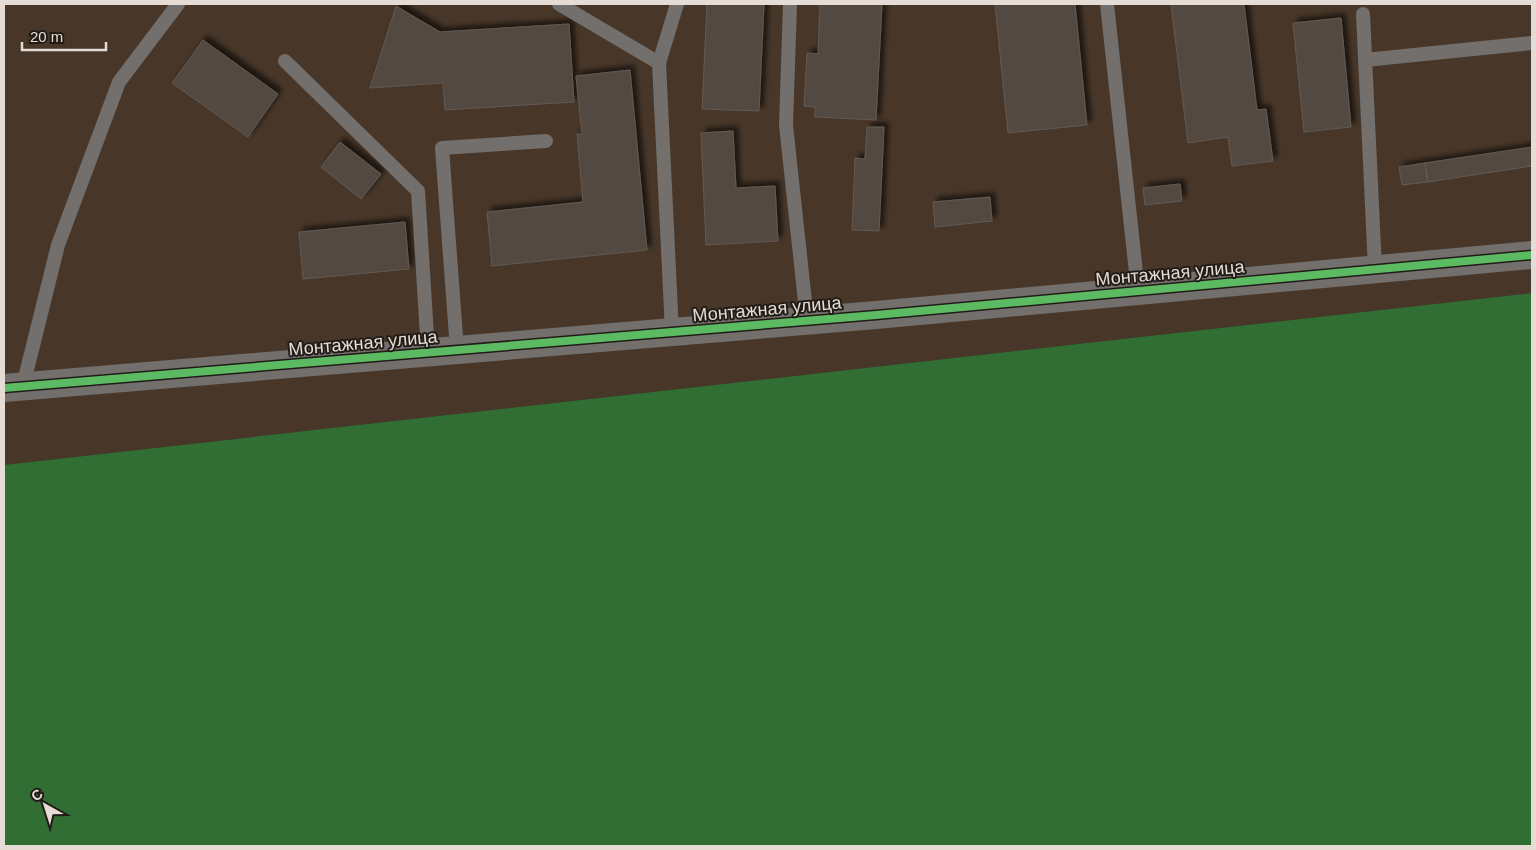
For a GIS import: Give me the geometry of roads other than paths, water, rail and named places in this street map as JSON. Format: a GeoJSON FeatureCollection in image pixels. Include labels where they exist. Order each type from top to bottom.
{"type":"FeatureCollection","features":[{"type":"Feature","properties":{"kind":"street","name":"Монтажная улица"},"geometry":{"type":"LineString","coordinates":[[13,387],[672,332],[1532,255]]}},
{"type":"Feature","properties":{"kind":"lane"},"geometry":{"type":"LineString","coordinates":[[13,387],[58,245],[119,82],[178,4]]}},
{"type":"Feature","properties":{"kind":"lane"},"geometry":{"type":"LineString","coordinates":[[559,4],[659,63]]}},
{"type":"Feature","properties":{"kind":"lane"},"geometry":{"type":"LineString","coordinates":[[672,332],[659,63],[677,4]]}},
{"type":"Feature","properties":{"kind":"lane"},"geometry":{"type":"LineString","coordinates":[[790,4],[786,125],[806,320]]}},
{"type":"Feature","properties":{"kind":"lane"},"geometry":{"type":"LineString","coordinates":[[1108,4],[1138,291]]}},
{"type":"Feature","properties":{"kind":"lane"},"geometry":{"type":"LineString","coordinates":[[1363,14],[1375,269]]}},
{"type":"Feature","properties":{"kind":"lane"},"geometry":{"type":"LineString","coordinates":[[1365,60],[1532,43]]}},
{"type":"Feature","properties":{"kind":"lane"},"geometry":{"type":"LineString","coordinates":[[285,61],[418,191],[428,352]]}},
{"type":"Feature","properties":{"kind":"lane"},"geometry":{"type":"LineString","coordinates":[[457,350],[442,148],[546,140]]}}]}
